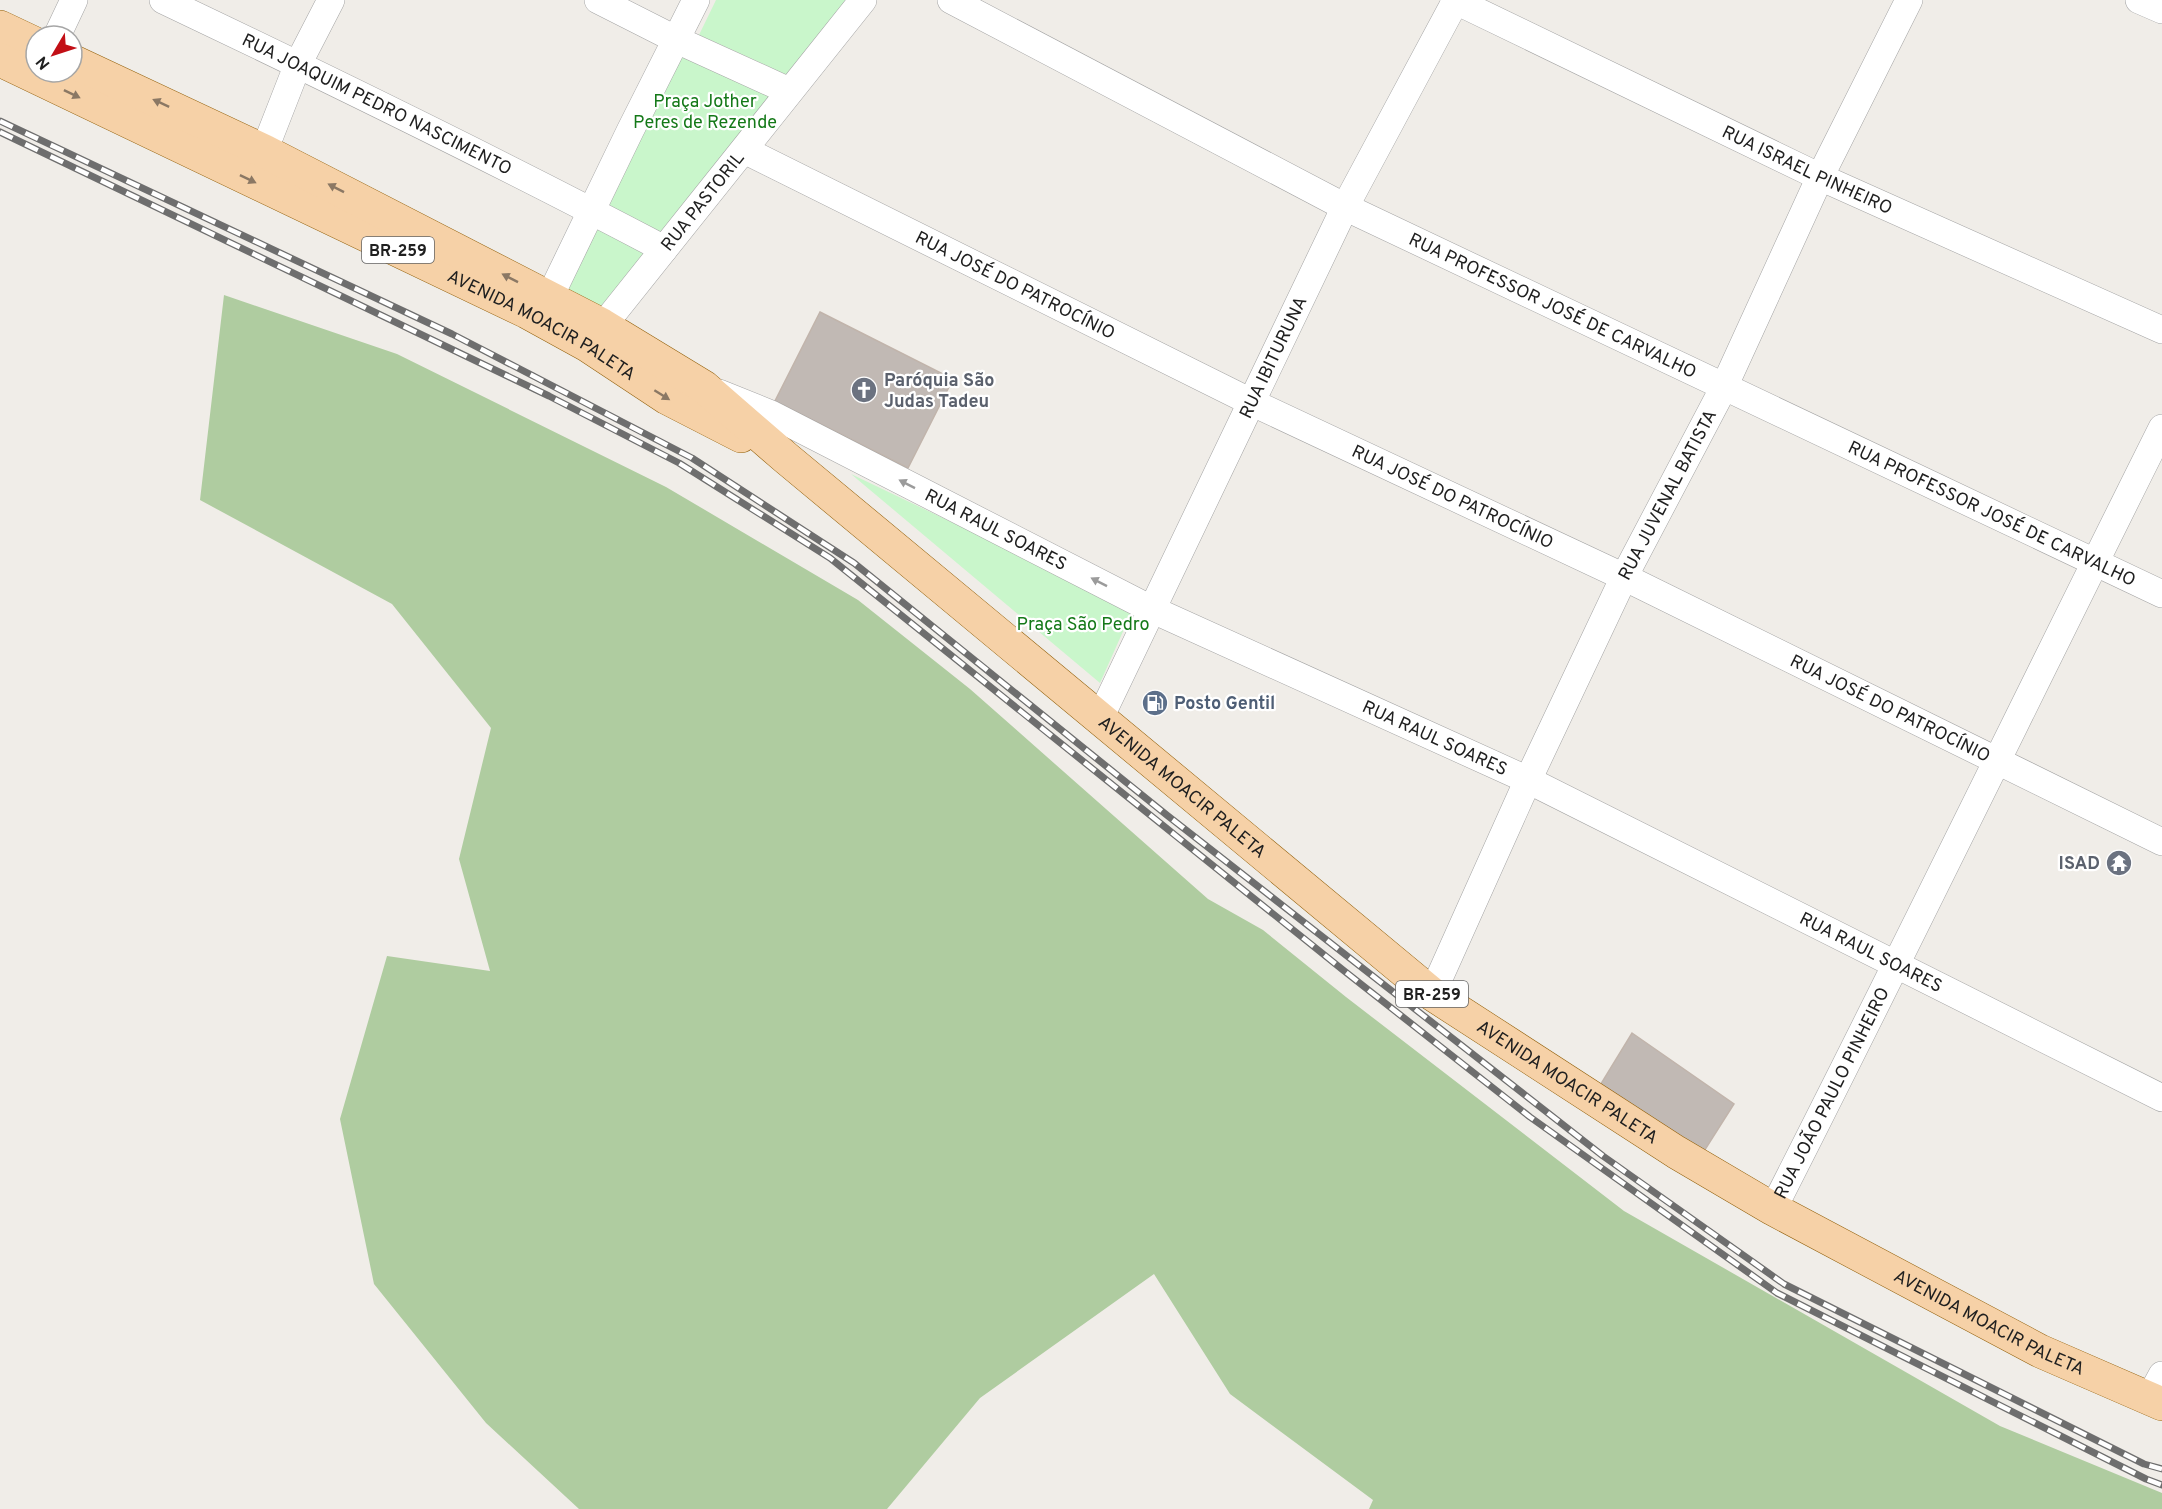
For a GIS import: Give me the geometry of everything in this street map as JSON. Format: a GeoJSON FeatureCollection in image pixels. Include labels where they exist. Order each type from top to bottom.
{"type":"FeatureCollection","features":[{"type":"Feature","properties":{"kind":"main road"},"geometry":{"type":"LineString","coordinates":[[0,27],[24,38]]}},
{"type":"Feature","properties":{"kind":"main road","name":"AVENIDA MOACIR PALETA"},"geometry":{"type":"LineString","coordinates":[[0,60],[544,308]]}},
{"type":"Feature","properties":{"kind":"main road","name":"AVENIDA MOACIR PALETA"},"geometry":{"type":"LineString","coordinates":[[84,67],[264,151],[544,308],[704,387],[786,458],[1432,994],[1676,1152],[1773,1209],[2040,1351],[2158,1393]]}},
{"type":"Feature","properties":{"kind":"main road","name":"AVENIDA MOACIR PALETA"},"geometry":{"type":"LineString","coordinates":[[595,335],[667,398],[786,458]]}},
{"type":"Feature","properties":{"kind":"street"},"geometry":{"type":"LineString","coordinates":[[63,24],[74,0]]}},
{"type":"Feature","properties":{"kind":"street","name":"RUA JOAQUIM PEDRO NASCIMENTO"},"geometry":{"type":"LineString","coordinates":[[163,0],[298,64],[664,249]]}},
{"type":"Feature","properties":{"kind":"street"},"geometry":{"type":"LineString","coordinates":[[264,151],[298,64],[331,0]]}},
{"type":"Feature","properties":{"kind":"street"},"geometry":{"type":"LineString","coordinates":[[598,0],[676,40],[789,91]]}},
{"type":"Feature","properties":{"kind":"street"},"geometry":{"type":"LineString","coordinates":[[544,308],[696,0]]}},
{"type":"Feature","properties":{"kind":"street","name":"RUA PASTORIL"},"geometry":{"type":"LineString","coordinates":[[595,335],[863,0]]}},
{"type":"Feature","properties":{"kind":"street","name":"RUA PROFESSOR JOSÉ DE CARVALHO"},"geometry":{"type":"LineString","coordinates":[[951,0],[1346,207],[2162,594]]}},
{"type":"Feature","properties":{"kind":"street","name":"RUA IBITURUNA"},"geometry":{"type":"LineString","coordinates":[[1100,718],[1346,207],[1455,0]]}},
{"type":"Feature","properties":{"kind":"street","name":"RUA ISRAEL PINHEIRO"},"geometry":{"type":"LineString","coordinates":[[1455,0],[1820,177],[2162,330]]}},
{"type":"Feature","properties":{"kind":"street","name":"RUA JUVENAL BATISTA"},"geometry":{"type":"LineString","coordinates":[[1432,994],[1527,780],[1624,577],[1724,387],[1820,177],[1909,0]]}},
{"type":"Feature","properties":{"kind":"street"},"geometry":{"type":"LineString","coordinates":[[2139,0],[2162,10]]}},
{"type":"Feature","properties":{"kind":"street","name":"RUA JOSÉ DO PATROCÍNIO"},"geometry":{"type":"LineString","coordinates":[[744,150],[1251,402],[1624,577],[2162,842]]}},
{"type":"Feature","properties":{"kind":"street","name":"RUA RAUL SOARES"},"geometry":{"type":"LineString","coordinates":[[704,387],[771,414],[1151,609],[1527,780],[2162,1098]]}},
{"type":"Feature","properties":{"kind":"street","name":"RUA JOÃO PAULO PINHEIRO"},"geometry":{"type":"LineString","coordinates":[[1773,1209],[1898,964],[2162,428]]}},
{"type":"Feature","properties":{"kind":"green space","name":"Praça Jother Peres de Rezende"},"geometry":{"type":"Polygon","coordinates":[[[716,0],[850,0],[789,76],[699,35],[716,0]]]}},
{"type":"Feature","properties":{"kind":"green space","name":"Praça Jother Peres de Rezende"},"geometry":{"type":"Polygon","coordinates":[[[684,49],[781,91],[664,247],[596,207],[684,49]]]}},
{"type":"Feature","properties":{"kind":"green space"},"geometry":{"type":"Polygon","coordinates":[[[594,213],[661,251],[602,323],[553,296],[594,213]]]}},
{"type":"Feature","properties":{"kind":"green space"},"geometry":{"type":"Polygon","coordinates":[[[224,295],[397,354],[666,487],[858,600],[970,689],[1208,899],[1263,930],[1346,997],[1624,1211],[2000,1426],[2162,1493],[2162,1509],[1369,1509],[1373,1500],[1230,1394],[1154,1274],[980,1398],[887,1509],[579,1509],[486,1423],[374,1284],[340,1119],[387,956],[490,971],[459,859],[491,728],[392,604],[200,500],[224,295]]]}},
{"type":"Feature","properties":{"kind":"green space","name":"Praça São Pedro"},"geometry":{"type":"Polygon","coordinates":[[[851,474],[1133,609],[1100,683],[851,474]]]}},
{"type":"Feature","properties":{"kind":"building","name":"Paróquia São Judas Tadeu"},"geometry":{"type":"Polygon","coordinates":[[[820,312],[953,379],[908,468],[775,401],[820,312]]]}},
{"type":"Feature","properties":{"kind":"building"},"geometry":{"type":"Polygon","coordinates":[[[1632,1033],[1734,1104],[1701,1156],[1599,1087],[1632,1033]]]}},
{"type":"Feature","properties":{"kind":"railway"},"geometry":{"type":"LineString","coordinates":[[0,121],[452,334],[692,458],[854,563],[1168,816],[1603,1156],[1784,1284],[2144,1464],[2162,1469]]}},
{"type":"Feature","properties":{"kind":"railway"},"geometry":{"type":"LineString","coordinates":[[0,132],[549,396],[679,463],[830,558],[1343,970],[1530,1117],[1777,1293],[2162,1485]]}},
{"type":"Feature","properties":{"kind":"place","name":"Paróquia São Judas Tadeu"},"geometry":{"type":"Point","coordinates":[864,390]}},
{"type":"Feature","properties":{"kind":"place","name":"Posto Gentil"},"geometry":{"type":"Point","coordinates":[1155,703]}},
{"type":"Feature","properties":{"kind":"place","name":"ISAD"},"geometry":{"type":"Point","coordinates":[2119,863]}}]}
